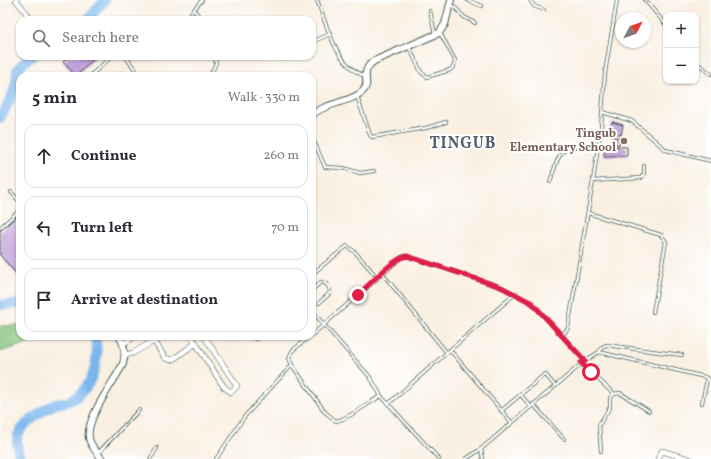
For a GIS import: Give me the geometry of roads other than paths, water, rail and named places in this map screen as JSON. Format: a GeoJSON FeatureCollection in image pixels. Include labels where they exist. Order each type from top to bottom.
{"type":"FeatureCollection","features":[{"type":"Feature","properties":{"kind":"street"},"geometry":{"type":"LineString","coordinates":[[16,0],[28,15]]}},
{"type":"Feature","properties":{"kind":"street"},"geometry":{"type":"LineString","coordinates":[[316,112],[319,109],[357,95],[364,90],[366,85],[365,76],[368,66],[374,61],[437,34],[445,24],[451,1]]}},
{"type":"Feature","properties":{"kind":"street"},"geometry":{"type":"LineString","coordinates":[[102,459],[89,438],[92,418],[118,375],[126,355],[124,343],[122,340]]}},
{"type":"Feature","properties":{"kind":"street"},"geometry":{"type":"LineString","coordinates":[[124,343],[129,340]]}},
{"type":"Feature","properties":{"kind":"street"},"geometry":{"type":"LineString","coordinates":[[194,340],[224,387],[231,392],[237,386],[207,340]]}},
{"type":"Feature","properties":{"kind":"street"},"geometry":{"type":"LineString","coordinates":[[126,355],[139,350],[154,341],[165,358],[172,360],[196,343]]}},
{"type":"Feature","properties":{"kind":"street"},"geometry":{"type":"LineString","coordinates":[[658,459],[662,451],[689,459]]}},
{"type":"Feature","properties":{"kind":"lane"},"geometry":{"type":"LineString","coordinates":[[189,16],[202,0]]}},
{"type":"Feature","properties":{"kind":"lane"},"geometry":{"type":"LineString","coordinates":[[317,0],[330,34],[345,64],[355,73],[365,76]]}},
{"type":"Feature","properties":{"kind":"lane"},"geometry":{"type":"LineString","coordinates":[[467,0],[482,6]]}},
{"type":"Feature","properties":{"kind":"lane"},"geometry":{"type":"LineString","coordinates":[[530,0],[534,6],[544,10]]}},
{"type":"Feature","properties":{"kind":"lane"},"geometry":{"type":"LineString","coordinates":[[562,336],[568,328],[588,213],[602,112],[605,73],[617,0]]}},
{"type":"Feature","properties":{"kind":"lane"},"geometry":{"type":"LineString","coordinates":[[645,0],[663,22]]}},
{"type":"Feature","properties":{"kind":"lane"},"geometry":{"type":"LineString","coordinates":[[451,1],[464,18],[475,23]]}},
{"type":"Feature","properties":{"kind":"lane"},"geometry":{"type":"LineString","coordinates":[[194,10],[199,16]]}},
{"type":"Feature","properties":{"kind":"lane"},"geometry":{"type":"LineString","coordinates":[[409,47],[420,72],[427,77],[450,70],[454,66],[455,60],[443,36],[437,34],[430,11]]}},
{"type":"Feature","properties":{"kind":"lane"},"geometry":{"type":"LineString","coordinates":[[316,40],[330,34]]}},
{"type":"Feature","properties":{"kind":"lane"},"geometry":{"type":"LineString","coordinates":[[94,72],[108,60]]}},
{"type":"Feature","properties":{"kind":"lane"},"geometry":{"type":"LineString","coordinates":[[128,60],[137,72]]}},
{"type":"Feature","properties":{"kind":"lane"},"geometry":{"type":"LineString","coordinates":[[212,72],[216,63],[215,60]]}},
{"type":"Feature","properties":{"kind":"lane"},"geometry":{"type":"LineString","coordinates":[[699,64],[711,74]]}},
{"type":"Feature","properties":{"kind":"lane"},"geometry":{"type":"LineString","coordinates":[[357,95],[370,135],[372,137],[426,128],[446,122]]}},
{"type":"Feature","properties":{"kind":"lane"},"geometry":{"type":"LineString","coordinates":[[602,112],[632,121],[666,150],[711,161]]}},
{"type":"Feature","properties":{"kind":"lane"},"geometry":{"type":"LineString","coordinates":[[316,146],[325,167],[343,168],[360,173],[374,171]]}},
{"type":"Feature","properties":{"kind":"lane"},"geometry":{"type":"LineString","coordinates":[[550,182],[558,156],[563,150],[570,146],[597,148]]}},
{"type":"Feature","properties":{"kind":"lane"},"geometry":{"type":"LineString","coordinates":[[593,182],[641,178],[644,174],[644,166]]}},
{"type":"Feature","properties":{"kind":"lane"},"geometry":{"type":"LineString","coordinates":[[11,192],[16,198]]}},
{"type":"Feature","properties":{"kind":"lane"},"geometry":{"type":"LineString","coordinates":[[588,213],[661,235],[664,238],[666,242],[653,312]]}},
{"type":"Feature","properties":{"kind":"lane"},"geometry":{"type":"LineString","coordinates":[[0,228],[16,214]]}},
{"type":"Feature","properties":{"kind":"lane"},"geometry":{"type":"LineString","coordinates":[[316,271],[347,246],[351,248],[377,277]]}},
{"type":"Feature","properties":{"kind":"lane"},"geometry":{"type":"LineString","coordinates":[[316,331],[377,277],[402,257],[407,256],[516,293],[532,303],[585,361]]}},
{"type":"Feature","properties":{"kind":"lane"},"geometry":{"type":"LineString","coordinates":[[382,273],[447,353]]}},
{"type":"Feature","properties":{"kind":"lane"},"geometry":{"type":"LineString","coordinates":[[316,286],[321,282],[325,283],[330,289],[330,292],[319,303]]}},
{"type":"Feature","properties":{"kind":"lane"},"geometry":{"type":"LineString","coordinates":[[388,404],[516,293]]}},
{"type":"Feature","properties":{"kind":"lane"},"geometry":{"type":"LineString","coordinates":[[316,316],[370,377],[381,396],[439,459]]}},
{"type":"Feature","properties":{"kind":"lane"},"geometry":{"type":"LineString","coordinates":[[305,340],[292,351],[289,358],[292,365],[325,412],[336,421],[344,420],[365,404],[381,396]]}},
{"type":"Feature","properties":{"kind":"lane"},"geometry":{"type":"LineString","coordinates":[[466,459],[481,449],[581,363],[599,352],[606,345],[682,355]]}},
{"type":"Feature","properties":{"kind":"lane"},"geometry":{"type":"LineString","coordinates":[[450,350],[512,423]]}},
{"type":"Feature","properties":{"kind":"lane"},"geometry":{"type":"LineString","coordinates":[[599,352],[705,377],[707,380],[702,403]]}},
{"type":"Feature","properties":{"kind":"lane"},"geometry":{"type":"LineString","coordinates":[[581,363],[614,394]]}},
{"type":"Feature","properties":{"kind":"lane"},"geometry":{"type":"LineString","coordinates":[[216,459],[245,416],[292,365]]}},
{"type":"Feature","properties":{"kind":"lane"},"geometry":{"type":"LineString","coordinates":[[501,411],[545,374],[555,386]]}},
{"type":"Feature","properties":{"kind":"lane"},"geometry":{"type":"LineString","coordinates":[[601,451],[599,425],[610,407],[610,398],[614,394],[620,393],[649,411]]}},
{"type":"Feature","properties":{"kind":"lane"},"geometry":{"type":"LineString","coordinates":[[521,395],[564,439]]}},
{"type":"Feature","properties":{"kind":"lane"},"geometry":{"type":"LineString","coordinates":[[98,453],[139,410]]}},
{"type":"Feature","properties":{"kind":"lane"},"geometry":{"type":"LineString","coordinates":[[150,459],[157,448]]}},
{"type":"Feature","properties":{"kind":"lane"},"geometry":{"type":"LineString","coordinates":[[481,449],[483,459]]}},
{"type":"Feature","properties":{"kind":"waterway"},"geometry":{"type":"LineString","coordinates":[[91,16],[105,0]]}},
{"type":"Feature","properties":{"kind":"waterway"},"geometry":{"type":"LineString","coordinates":[[17,72],[22,64],[28,60]]}},
{"type":"Feature","properties":{"kind":"waterway"},"geometry":{"type":"LineString","coordinates":[[0,118],[7,106],[16,82]]}},
{"type":"Feature","properties":{"kind":"waterway"},"geometry":{"type":"LineString","coordinates":[[0,305],[16,304]]}},
{"type":"Feature","properties":{"kind":"waterway"},"geometry":{"type":"LineString","coordinates":[[20,459],[17,438],[24,426],[46,409],[56,404],[69,401],[79,395],[90,381],[96,363],[97,354],[95,340]]}},
{"type":"Feature","properties":{"kind":"place","name":"Tingub Elementary School"},"geometry":{"type":"Point","coordinates":[624,141]}},
{"type":"Feature","properties":{"kind":"district","name":"TINGUB"},"geometry":{"type":"Point","coordinates":[463,144]}}]}
